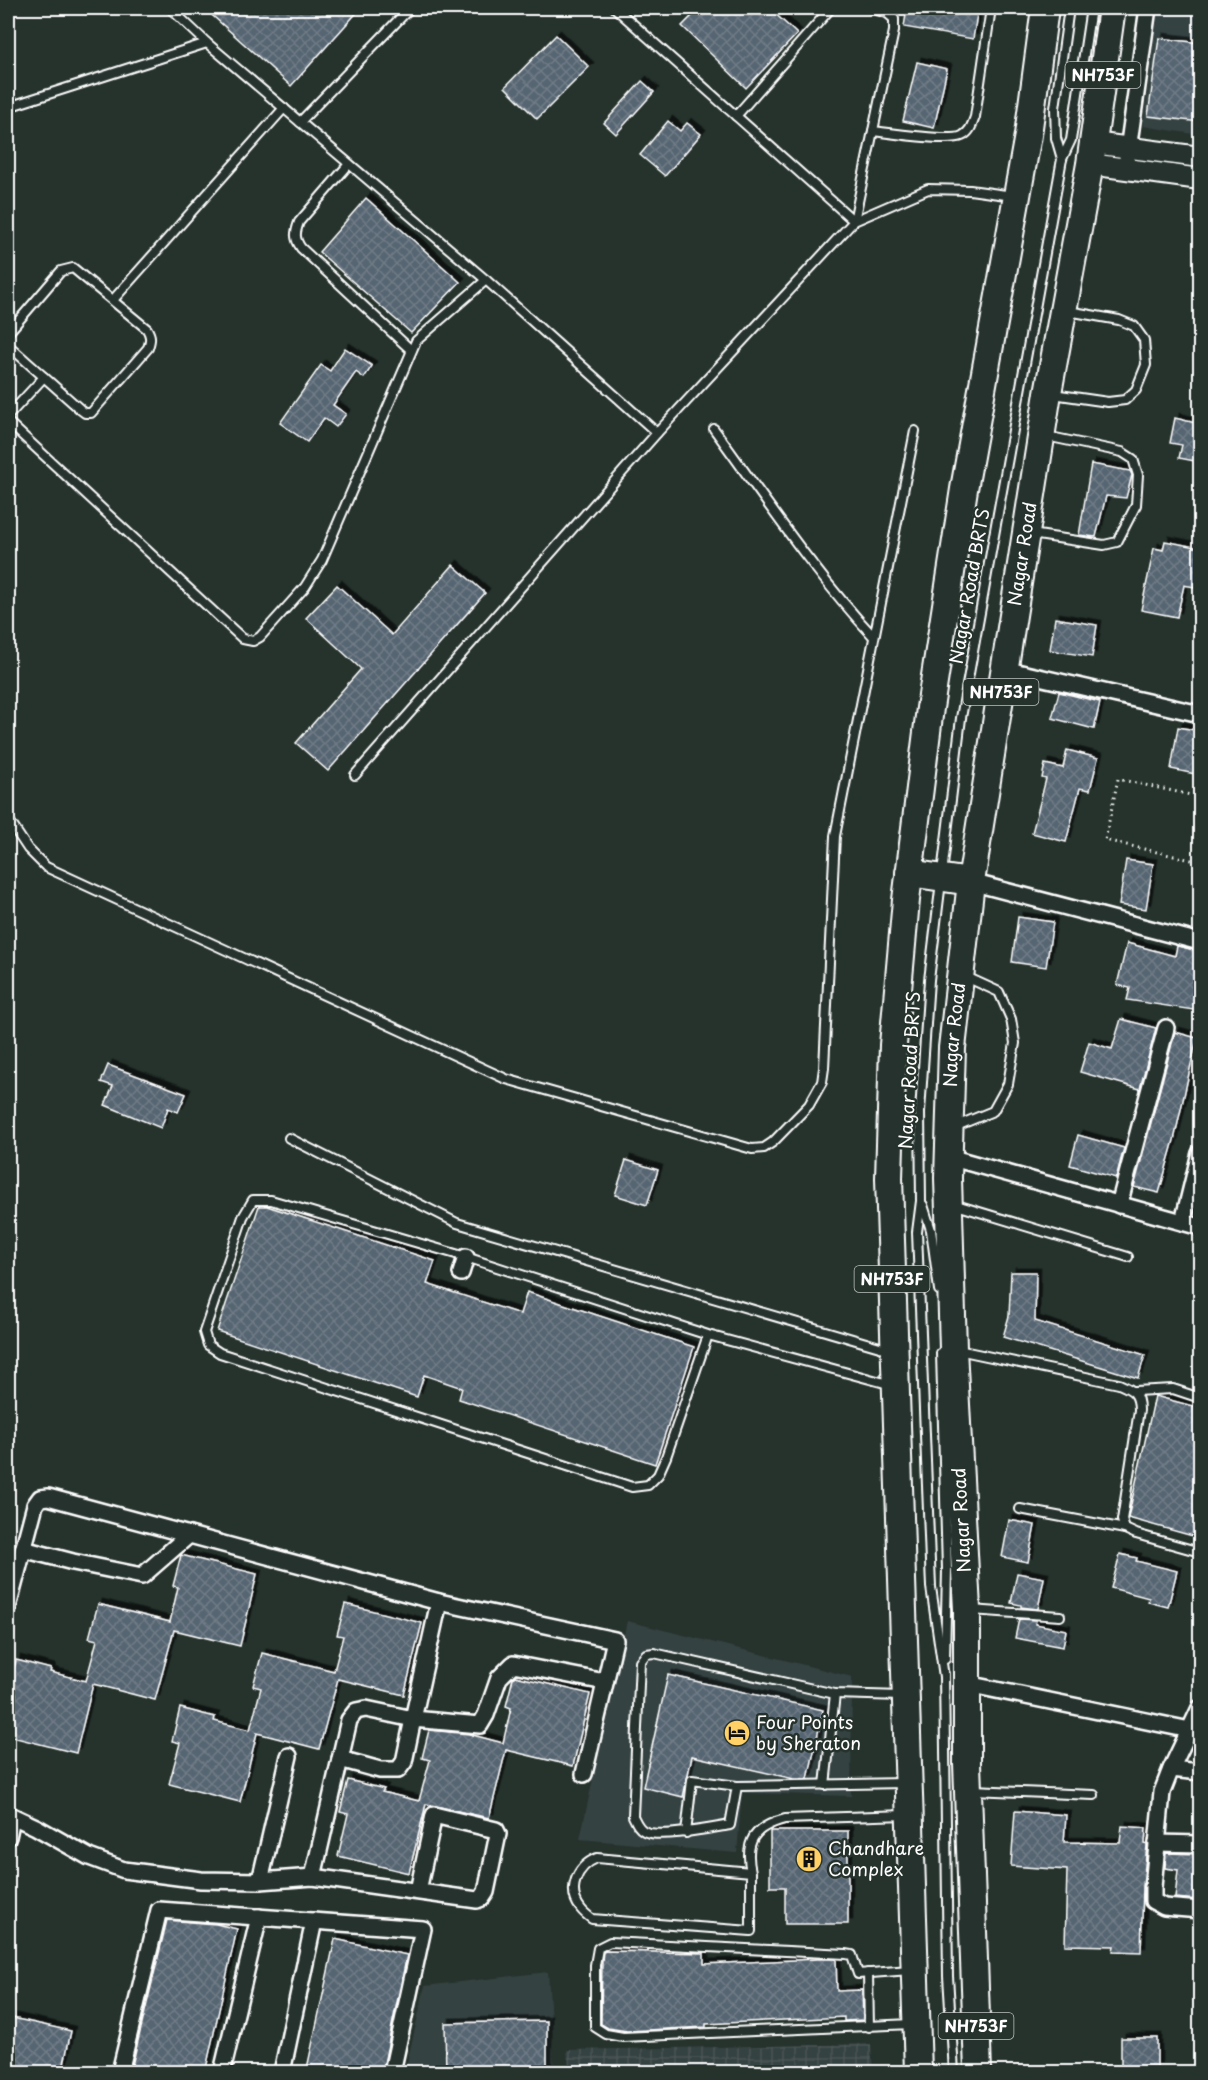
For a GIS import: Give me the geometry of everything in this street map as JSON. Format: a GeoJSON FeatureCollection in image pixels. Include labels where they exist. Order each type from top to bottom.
{"type":"FeatureCollection","features":[{"type":"Feature","properties":{"kind":"highway","name":"NH753F"},"geometry":{"type":"LineString","coordinates":[[918,2073],[889,1178],[893,1045],[909,873],[930,708],[964,489],[1028,135],[1045,8]]}},
{"type":"Feature","properties":{"kind":"highway","name":"Nagar Road"},"geometry":{"type":"LineString","coordinates":[[978,2073],[968,1790],[956,1681],[967,1609],[947,1348],[952,1048],[971,882],[1048,393],[1092,153],[1112,8]]}},
{"type":"Feature","properties":{"kind":"highway"},"geometry":{"type":"LineString","coordinates":[[909,873],[971,882]]}},
{"type":"Feature","properties":{"kind":"street"},"geometry":{"type":"LineString","coordinates":[[1125,169],[1148,8]]}},
{"type":"Feature","properties":{"kind":"street"},"geometry":{"type":"LineString","coordinates":[[1092,153],[1129,148],[1200,158]]}},
{"type":"Feature","properties":{"kind":"street"},"geometry":{"type":"LineString","coordinates":[[1092,153],[1125,169],[1200,179]]}},
{"type":"Feature","properties":{"kind":"street"},"geometry":{"type":"LineString","coordinates":[[1004,669],[1200,714]]}},
{"type":"Feature","properties":{"kind":"street"},"geometry":{"type":"LineString","coordinates":[[971,882],[1200,942]]}},
{"type":"Feature","properties":{"kind":"street"},"geometry":{"type":"LineString","coordinates":[[1119,1205],[1166,1028]]}},
{"type":"Feature","properties":{"kind":"street"},"geometry":{"type":"LineString","coordinates":[[1183,1222],[1200,1153]]}},
{"type":"Feature","properties":{"kind":"street"},"geometry":{"type":"LineString","coordinates":[[949,1157],[1200,1227]]}},
{"type":"Feature","properties":{"kind":"street"},"geometry":{"type":"LineString","coordinates":[[461,1273],[466,1257]]}},
{"type":"Feature","properties":{"kind":"street"},"geometry":{"type":"LineString","coordinates":[[8,1607],[34,1505],[40,1498],[48,1497],[439,1602],[615,1640],[584,1774]]}},
{"type":"Feature","properties":{"kind":"street"},"geometry":{"type":"LineString","coordinates":[[23,1549],[142,1576],[189,1535]]}},
{"type":"Feature","properties":{"kind":"street"},"geometry":{"type":"LineString","coordinates":[[340,1759],[380,1770],[398,1770],[404,1762],[439,1602]]}},
{"type":"Feature","properties":{"kind":"street"},"geometry":{"type":"LineString","coordinates":[[313,1877],[349,1720],[356,1711],[366,1709],[413,1719],[480,1725],[486,1715],[499,1678],[513,1664],[605,1683]]}},
{"type":"Feature","properties":{"kind":"street"},"geometry":{"type":"LineString","coordinates":[[956,1681],[1190,1730]]}},
{"type":"Feature","properties":{"kind":"street"},"geometry":{"type":"LineString","coordinates":[[1200,1707],[1162,1792],[1152,1887],[1153,1901],[1164,1907],[1200,1910]]}},
{"type":"Feature","properties":{"kind":"street"},"geometry":{"type":"LineString","coordinates":[[260,1881],[289,1756]]}},
{"type":"Feature","properties":{"kind":"street"},"geometry":{"type":"LineString","coordinates":[[1171,1769],[1200,1772]]}},
{"type":"Feature","properties":{"kind":"street"},"geometry":{"type":"LineString","coordinates":[[8,1837],[10,1816],[36,1827],[89,1857],[124,1870],[201,1880],[260,1881],[313,1877],[477,1900],[482,1898],[486,1892],[498,1834],[496,1830],[434,1815],[418,1891]]}},
{"type":"Feature","properties":{"kind":"street"},"geometry":{"type":"LineString","coordinates":[[1157,1843],[1200,1844]]}},
{"type":"Feature","properties":{"kind":"street"},"geometry":{"type":"LineString","coordinates":[[120,2073],[159,1910],[423,1929],[392,2073]]}},
{"type":"Feature","properties":{"kind":"street"},"geometry":{"type":"LineString","coordinates":[[222,2073],[259,1917]]}},
{"type":"Feature","properties":{"kind":"street"},"geometry":{"type":"LineString","coordinates":[[282,2073],[314,1921]]}},
{"type":"Feature","properties":{"kind":"lane"},"geometry":{"type":"LineString","coordinates":[[170,8],[300,123],[486,280],[657,433]]}},
{"type":"Feature","properties":{"kind":"lane"},"geometry":{"type":"LineString","coordinates":[[300,123],[410,8]]}},
{"type":"Feature","properties":{"kind":"lane"},"geometry":{"type":"LineString","coordinates":[[615,8],[854,221]]}},
{"type":"Feature","properties":{"kind":"lane"},"geometry":{"type":"LineString","coordinates":[[736,116],[831,8]]}},
{"type":"Feature","properties":{"kind":"lane"},"geometry":{"type":"LineString","coordinates":[[870,8],[887,13],[894,19]]}},
{"type":"Feature","properties":{"kind":"lane"},"geometry":{"type":"LineString","coordinates":[[854,221],[894,31],[896,8]]}},
{"type":"Feature","properties":{"kind":"lane"},"geometry":{"type":"LineString","coordinates":[[873,131],[948,138],[961,137],[970,130],[975,117],[991,8]]}},
{"type":"Feature","properties":{"kind":"lane","name":"Nagar Road BRTS"},"geometry":{"type":"LineString","coordinates":[[1062,159],[1056,138],[1054,108],[1069,8]]}},
{"type":"Feature","properties":{"kind":"lane","name":"Nagar Road BRTS"},"geometry":{"type":"LineString","coordinates":[[921,1201],[920,1112],[929,980],[962,718],[1062,159],[1071,140],[1091,8]]}},
{"type":"Feature","properties":{"kind":"lane"},"geometry":{"type":"LineString","coordinates":[[8,107],[207,42]]}},
{"type":"Feature","properties":{"kind":"lane"},"geometry":{"type":"LineString","coordinates":[[113,300],[284,108]]}},
{"type":"Feature","properties":{"kind":"lane"},"geometry":{"type":"LineString","coordinates":[[349,164],[299,222],[295,231],[296,240],[411,350]]}},
{"type":"Feature","properties":{"kind":"lane"},"geometry":{"type":"LineString","coordinates":[[355,775],[657,433],[854,221],[928,189],[970,190],[1016,196]]}},
{"type":"Feature","properties":{"kind":"lane"},"geometry":{"type":"LineString","coordinates":[[8,333],[61,271],[74,268],[147,329],[151,335],[148,348],[91,413],[85,413],[8,345]]}},
{"type":"Feature","properties":{"kind":"lane"},"geometry":{"type":"LineString","coordinates":[[8,422],[243,639],[253,641],[260,637],[305,587],[322,560],[416,341],[486,280]]}},
{"type":"Feature","properties":{"kind":"lane"},"geometry":{"type":"LineString","coordinates":[[1048,393],[1108,402],[1125,400],[1136,390],[1146,366],[1144,340],[1134,326],[1119,320],[1063,310]]}},
{"type":"Feature","properties":{"kind":"lane"},"geometry":{"type":"LineString","coordinates":[[8,416],[44,377]]}},
{"type":"Feature","properties":{"kind":"lane"},"geometry":{"type":"LineString","coordinates":[[714,429],[806,555],[874,637]]}},
{"type":"Feature","properties":{"kind":"lane"},"geometry":{"type":"LineString","coordinates":[[8,819],[28,849],[46,867],[506,1079],[752,1149],[764,1148],[809,1105],[822,1082],[835,836],[915,431]]}},
{"type":"Feature","properties":{"kind":"lane"},"geometry":{"type":"LineString","coordinates":[[1026,533],[1104,545],[1117,542],[1137,505],[1138,475],[1133,459],[1122,452],[1042,435]]}},
{"type":"Feature","properties":{"kind":"lane"},"geometry":{"type":"LineString","coordinates":[[950,1129],[993,1111],[1008,1084],[1015,1043],[1011,1019],[999,992],[960,974]]}},
{"type":"Feature","properties":{"kind":"lane"},"geometry":{"type":"LineString","coordinates":[[289,1138],[458,1223],[894,1351]]}},
{"type":"Feature","properties":{"kind":"lane"},"geometry":{"type":"LineString","coordinates":[[708,1335],[658,1474],[648,1485],[632,1487],[220,1353],[208,1345],[204,1332],[243,1217],[253,1200],[271,1200],[466,1257],[708,1335],[895,1386]]}},
{"type":"Feature","properties":{"kind":"lane"},"geometry":{"type":"LineString","coordinates":[[921,1201],[931,1230],[939,1294]]}},
{"type":"Feature","properties":{"kind":"lane"},"geometry":{"type":"LineString","coordinates":[[921,1201],[918,1232],[930,1576],[956,1681]]}},
{"type":"Feature","properties":{"kind":"lane"},"geometry":{"type":"LineString","coordinates":[[949,1203],[1128,1257]]}},
{"type":"Feature","properties":{"kind":"lane"},"geometry":{"type":"LineString","coordinates":[[954,2073],[948,1976],[956,1681],[947,1570],[947,1348],[1119,1384],[1135,1391],[1173,1389],[1200,1398]]}},
{"type":"Feature","properties":{"kind":"lane"},"geometry":{"type":"LineString","coordinates":[[1125,1529],[1122,1520],[1139,1410],[1139,1400],[1135,1391]]}},
{"type":"Feature","properties":{"kind":"lane"},"geometry":{"type":"LineString","coordinates":[[1020,1509],[1125,1529],[1200,1552]]}},
{"type":"Feature","properties":{"kind":"lane"},"geometry":{"type":"LineString","coordinates":[[967,1609],[1059,1616]]}},
{"type":"Feature","properties":{"kind":"lane"},"geometry":{"type":"LineString","coordinates":[[736,1786],[730,1825],[686,1833],[645,1832],[637,1826],[633,1816],[640,1662],[646,1654],[654,1653],[835,1694],[906,1697]]}},
{"type":"Feature","properties":{"kind":"lane"},"geometry":{"type":"LineString","coordinates":[[825,1785],[835,1694]]}},
{"type":"Feature","properties":{"kind":"lane"},"geometry":{"type":"LineString","coordinates":[[686,1833],[692,1780],[736,1786],[909,1783]]}},
{"type":"Feature","properties":{"kind":"lane"},"geometry":{"type":"LineString","coordinates":[[968,1790],[1094,1795]]}},
{"type":"Feature","properties":{"kind":"lane"},"geometry":{"type":"LineString","coordinates":[[751,1872],[597,1858],[586,1862],[578,1872],[573,1888],[580,1908],[592,1919],[751,1931],[751,1872],[748,1861],[751,1842],[758,1830],[785,1819],[910,1815]]}},
{"type":"Feature","properties":{"kind":"lane"},"geometry":{"type":"LineString","coordinates":[[914,1970],[858,1974],[852,1955],[846,1954],[610,1942],[598,1948],[595,1965],[595,2027],[606,2034],[623,2037],[916,2024]]}},
{"type":"Feature","properties":{"kind":"lane"},"geometry":{"type":"LineString","coordinates":[[868,1973],[869,2027]]}},
{"type":"Feature","properties":{"kind":"path"},"geometry":{"type":"LineString","coordinates":[[1200,797],[1118,779],[1105,840],[1200,862]]}},
{"type":"Feature","properties":{"kind":"shaded area"},"geometry":{"type":"Polygon","coordinates":[[[1158,8],[1200,8],[1200,135],[1143,126],[1158,8]]]}},
{"type":"Feature","properties":{"kind":"shaded area","name":"Four Points by Sheraton"},"geometry":{"type":"Polygon","coordinates":[[[627,1621],[852,1677],[851,1796],[742,1793],[737,1853],[580,1839],[627,1621]]]}},
{"type":"Feature","properties":{"kind":"shaded area"},"geometry":{"type":"Polygon","coordinates":[[[548,1972],[554,2072],[405,2072],[425,1986],[548,1972]]]}},
{"type":"Feature","properties":{"kind":"shaded area"},"geometry":{"type":"Polygon","coordinates":[[[871,2044],[873,2072],[569,2072],[567,2050],[871,2044]]]}},
{"type":"Feature","properties":{"kind":"building"},"geometry":{"type":"Polygon","coordinates":[[[204,8],[361,8],[291,86],[204,8]]]}},
{"type":"Feature","properties":{"kind":"building"},"geometry":{"type":"Polygon","coordinates":[[[700,8],[769,8],[797,34],[746,88],[682,26],[700,8]]]}},
{"type":"Feature","properties":{"kind":"building"},"geometry":{"type":"Polygon","coordinates":[[[907,8],[940,8],[977,14],[973,39],[904,27],[907,8]]]}},
{"type":"Feature","properties":{"kind":"building"},"geometry":{"type":"Polygon","coordinates":[[[556,35],[589,67],[537,119],[505,87],[556,35]]]}},
{"type":"Feature","properties":{"kind":"building"},"geometry":{"type":"Polygon","coordinates":[[[1159,38],[1200,43],[1200,122],[1148,116],[1159,38]]]}},
{"type":"Feature","properties":{"kind":"building"},"geometry":{"type":"Polygon","coordinates":[[[917,62],[947,69],[934,128],[903,121],[917,62]]]}},
{"type":"Feature","properties":{"kind":"building"},"geometry":{"type":"Polygon","coordinates":[[[642,81],[654,92],[616,134],[604,123],[642,81]]]}},
{"type":"Feature","properties":{"kind":"building"},"geometry":{"type":"Polygon","coordinates":[[[668,121],[680,131],[687,123],[701,134],[665,176],[640,155],[668,121]]]}},
{"type":"Feature","properties":{"kind":"building"},"geometry":{"type":"Polygon","coordinates":[[[366,198],[460,282],[411,333],[319,252],[366,198]]]}},
{"type":"Feature","properties":{"kind":"building"},"geometry":{"type":"Polygon","coordinates":[[[345,348],[372,366],[364,378],[356,372],[333,405],[346,414],[336,427],[324,418],[307,442],[280,423],[321,365],[330,371],[345,348]]]}},
{"type":"Feature","properties":{"kind":"building"},"geometry":{"type":"Polygon","coordinates":[[[1175,418],[1200,424],[1200,462],[1179,458],[1182,445],[1170,443],[1175,418]]]}},
{"type":"Feature","properties":{"kind":"building"},"geometry":{"type":"Polygon","coordinates":[[[1091,464],[1130,471],[1132,475],[1126,498],[1106,496],[1096,537],[1079,535],[1091,464]]]}},
{"type":"Feature","properties":{"kind":"building"},"geometry":{"type":"Polygon","coordinates":[[[1165,541],[1200,548],[1200,588],[1184,585],[1177,617],[1141,610],[1154,548],[1163,550],[1165,541]]]}},
{"type":"Feature","properties":{"kind":"building"},"geometry":{"type":"Polygon","coordinates":[[[453,565],[485,593],[328,771],[296,743],[361,669],[306,618],[337,585],[392,635],[453,565]]]}},
{"type":"Feature","properties":{"kind":"building"},"geometry":{"type":"Polygon","coordinates":[[[1055,618],[1097,625],[1092,657],[1050,650],[1055,618]]]}},
{"type":"Feature","properties":{"kind":"building"},"geometry":{"type":"Polygon","coordinates":[[[1059,692],[1100,702],[1094,729],[1052,718],[1059,692]]]}},
{"type":"Feature","properties":{"kind":"building"},"geometry":{"type":"Polygon","coordinates":[[[1178,727],[1200,731],[1200,775],[1171,769],[1178,727]]]}},
{"type":"Feature","properties":{"kind":"building"},"geometry":{"type":"Polygon","coordinates":[[[1067,750],[1098,758],[1090,790],[1080,788],[1066,842],[1032,833],[1046,779],[1042,778],[1045,764],[1063,768],[1067,750]]]}},
{"type":"Feature","properties":{"kind":"building"},"geometry":{"type":"Polygon","coordinates":[[[1126,860],[1153,864],[1146,909],[1119,905],[1126,860]]]}},
{"type":"Feature","properties":{"kind":"building"},"geometry":{"type":"Polygon","coordinates":[[[1018,917],[1053,922],[1046,967],[1012,962],[1018,917]]]}},
{"type":"Feature","properties":{"kind":"building"},"geometry":{"type":"Polygon","coordinates":[[[1127,943],[1175,956],[1177,946],[1200,951],[1200,1011],[1127,1000],[1130,988],[1117,985],[1127,943]]]}},
{"type":"Feature","properties":{"kind":"building"},"geometry":{"type":"Polygon","coordinates":[[[1121,1019],[1156,1028],[1140,1089],[1080,1072],[1089,1042],[1112,1049],[1121,1019]]]}},
{"type":"Feature","properties":{"kind":"building"},"geometry":{"type":"Polygon","coordinates":[[[1175,1032],[1197,1038],[1174,1140],[1159,1193],[1134,1187],[1175,1032]]]}},
{"type":"Feature","properties":{"kind":"building"},"geometry":{"type":"Polygon","coordinates":[[[108,1065],[186,1094],[178,1112],[168,1108],[161,1128],[105,1105],[113,1086],[101,1082],[108,1065]]]}},
{"type":"Feature","properties":{"kind":"building"},"geometry":{"type":"Polygon","coordinates":[[[1078,1135],[1124,1148],[1116,1178],[1070,1165],[1078,1135]]]}},
{"type":"Feature","properties":{"kind":"building"},"geometry":{"type":"Polygon","coordinates":[[[626,1160],[658,1170],[647,1205],[615,1195],[626,1160]]]}},
{"type":"Feature","properties":{"kind":"building"},"geometry":{"type":"Polygon","coordinates":[[[259,1206],[267,1206],[435,1261],[427,1284],[520,1314],[527,1292],[694,1347],[655,1464],[459,1399],[462,1388],[424,1375],[417,1397],[217,1331],[259,1206]]]}},
{"type":"Feature","properties":{"kind":"building"},"geometry":{"type":"Polygon","coordinates":[[[1011,1272],[1036,1272],[1035,1321],[1145,1355],[1138,1378],[1003,1337],[1009,1316],[1011,1272]]]}},
{"type":"Feature","properties":{"kind":"building"},"geometry":{"type":"Polygon","coordinates":[[[1155,1396],[1200,1408],[1200,1538],[1128,1518],[1155,1396]]]}},
{"type":"Feature","properties":{"kind":"building"},"geometry":{"type":"Polygon","coordinates":[[[1009,1520],[1035,1525],[1028,1562],[1002,1557],[1009,1520]]]}},
{"type":"Feature","properties":{"kind":"building"},"geometry":{"type":"Polygon","coordinates":[[[1120,1554],[1137,1558],[1136,1561],[1177,1571],[1168,1607],[1148,1602],[1149,1598],[1111,1588],[1120,1554]]]}},
{"type":"Feature","properties":{"kind":"building"},"geometry":{"type":"Polygon","coordinates":[[[181,1555],[257,1574],[240,1646],[174,1630],[155,1700],[93,1684],[76,1753],[8,1736],[16,1694],[8,1692],[16,1660],[86,1681],[97,1640],[89,1638],[98,1604],[170,1622],[178,1587],[173,1586],[181,1555]]]}},
{"type":"Feature","properties":{"kind":"building"},"geometry":{"type":"Polygon","coordinates":[[[1017,1573],[1044,1578],[1038,1609],[1011,1603],[1017,1573]]]}},
{"type":"Feature","properties":{"kind":"building"},"geometry":{"type":"Polygon","coordinates":[[[345,1604],[422,1623],[404,1695],[338,1679],[319,1749],[257,1733],[240,1802],[169,1784],[180,1743],[172,1741],[180,1708],[215,1717],[214,1721],[250,1730],[261,1688],[253,1686],[262,1653],[334,1671],[343,1636],[337,1635],[345,1604]]]}},
{"type":"Feature","properties":{"kind":"building"},"geometry":{"type":"Polygon","coordinates":[[[1019,1619],[1036,1620],[1035,1624],[1066,1630],[1063,1647],[1015,1638],[1019,1619]]]}},
{"type":"Feature","properties":{"kind":"building","name":"Four Points by Sheraton"},"geometry":{"type":"Polygon","coordinates":[[[668,1675],[823,1710],[808,1779],[794,1779],[692,1756],[683,1797],[643,1787],[668,1675]]]}},
{"type":"Feature","properties":{"kind":"building"},"geometry":{"type":"Polygon","coordinates":[[[515,1676],[590,1694],[573,1766],[506,1750],[489,1818],[426,1804],[409,1873],[338,1856],[348,1814],[340,1812],[348,1780],[384,1789],[382,1792],[419,1801],[430,1760],[422,1758],[429,1730],[469,1734],[503,1743],[511,1708],[506,1706],[515,1676]]]}},
{"type":"Feature","properties":{"kind":"building"},"geometry":{"type":"Polygon","coordinates":[[[1015,1811],[1066,1815],[1064,1842],[1120,1843],[1122,1826],[1146,1828],[1141,1952],[1113,1951],[1114,1946],[1065,1945],[1067,1870],[1011,1866],[1015,1811]]]}},
{"type":"Feature","properties":{"kind":"building","name":"Chandhare Complex"},"geometry":{"type":"Polygon","coordinates":[[[770,1831],[848,1831],[848,1924],[785,1924],[785,1887],[770,1887],[770,1831]]]}},
{"type":"Feature","properties":{"kind":"building"},"geometry":{"type":"Polygon","coordinates":[[[1166,1853],[1198,1854],[1196,1876],[1200,1877],[1199,1900],[1175,1898],[1178,1870],[1165,1868],[1166,1853]]]}},
{"type":"Feature","properties":{"kind":"building"},"geometry":{"type":"Polygon","coordinates":[[[167,1920],[216,1924],[237,1929],[205,2073],[144,2073],[131,2070],[167,1920]]]}},
{"type":"Feature","properties":{"kind":"building"},"geometry":{"type":"Polygon","coordinates":[[[335,1939],[407,1955],[382,2073],[306,2073],[335,1939]]]}},
{"type":"Feature","properties":{"kind":"building"},"geometry":{"type":"Polygon","coordinates":[[[603,1952],[704,1953],[704,1964],[836,1959],[837,1991],[862,1990],[863,2020],[844,2021],[844,2017],[706,2024],[706,2027],[627,2031],[608,2028],[601,2024],[602,1961],[603,1952]]]}},
{"type":"Feature","properties":{"kind":"building"},"geometry":{"type":"Polygon","coordinates":[[[8,2017],[71,2031],[62,2073],[28,2073],[8,2068],[8,2017]]]}},
{"type":"Feature","properties":{"kind":"building"},"geometry":{"type":"Polygon","coordinates":[[[547,2021],[547,2073],[446,2073],[445,2023],[547,2021]]]}},
{"type":"Feature","properties":{"kind":"building"},"geometry":{"type":"Polygon","coordinates":[[[1121,2038],[1157,2038],[1157,2067],[1121,2067],[1121,2038]]]}},
{"type":"Feature","properties":{"kind":"place","name":"Four Points by Sheraton"},"geometry":{"type":"Point","coordinates":[737,1733]}},
{"type":"Feature","properties":{"kind":"place","name":"Chandhare Complex"},"geometry":{"type":"Point","coordinates":[809,1859]}}]}
